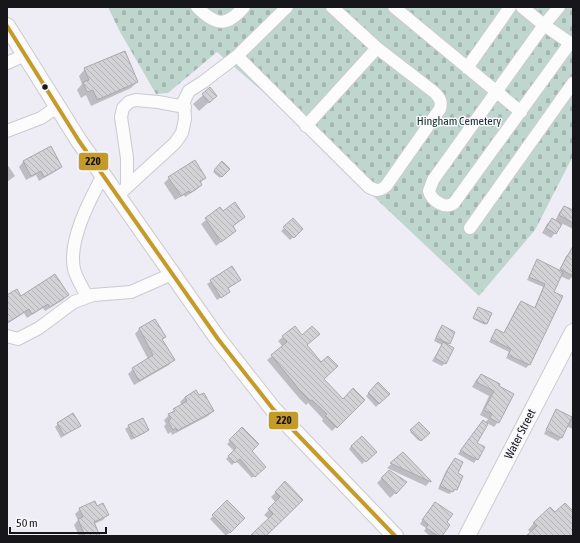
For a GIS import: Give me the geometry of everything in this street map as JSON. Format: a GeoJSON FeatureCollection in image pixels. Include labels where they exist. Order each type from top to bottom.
{"type":"FeatureCollection","features":[{"type":"Feature","properties":{"kind":"main road"},"geometry":{"type":"LineString","coordinates":[[7,26],[57,107],[103,175],[122,191],[172,274],[218,339],[273,409],[396,536]]}},
{"type":"Feature","properties":{"kind":"main road","name":"Water Street"},"geometry":{"type":"LineString","coordinates":[[467,536],[573,332]]}},
{"type":"Feature","properties":{"kind":"street"},"geometry":{"type":"LineString","coordinates":[[197,7],[214,21],[220,22],[226,22],[232,19],[244,7]]}},
{"type":"Feature","properties":{"kind":"street"},"geometry":{"type":"LineString","coordinates":[[122,191],[175,143],[182,133],[185,119],[184,101],[189,91],[237,56],[287,7]]}},
{"type":"Feature","properties":{"kind":"street"},"geometry":{"type":"LineString","coordinates":[[237,56],[369,188],[377,190],[386,186],[440,109],[440,98],[377,48],[332,7]]}},
{"type":"Feature","properties":{"kind":"street"},"geometry":{"type":"LineString","coordinates":[[467,68],[510,7]]}},
{"type":"Feature","properties":{"kind":"street"},"geometry":{"type":"LineString","coordinates":[[522,7],[544,25],[571,44],[454,203],[450,206],[442,205],[432,197],[429,191],[433,180],[544,25],[559,7]]}},
{"type":"Feature","properties":{"kind":"street"},"geometry":{"type":"LineString","coordinates":[[402,10],[467,68],[520,112]]}},
{"type":"Feature","properties":{"kind":"street"},"geometry":{"type":"LineString","coordinates":[[306,126],[377,48]]}},
{"type":"Feature","properties":{"kind":"street"},"geometry":{"type":"LineString","coordinates":[[7,63],[25,55]]}},
{"type":"Feature","properties":{"kind":"street"},"geometry":{"type":"LineString","coordinates":[[470,228],[573,83]]}},
{"type":"Feature","properties":{"kind":"street"},"geometry":{"type":"LineString","coordinates":[[122,191],[127,158],[121,117],[123,108],[129,102],[136,100],[185,107]]}},
{"type":"Feature","properties":{"kind":"street"},"geometry":{"type":"LineString","coordinates":[[7,131],[41,118],[57,107]]}},
{"type":"Feature","properties":{"kind":"street"},"geometry":{"type":"LineString","coordinates":[[88,297],[74,269],[73,248],[86,207],[103,175]]}},
{"type":"Feature","properties":{"kind":"street"},"geometry":{"type":"LineString","coordinates":[[7,336],[18,339],[39,328],[74,302],[93,295],[131,292],[172,274]]}},
{"type":"Feature","properties":{"kind":"green space","name":"Hingham Cemetery"},"geometry":{"type":"Polygon","coordinates":[[[108,7],[573,7],[573,156],[535,230],[479,296],[261,90],[217,52],[168,93],[156,94],[119,30],[108,7]]]}},
{"type":"Feature","properties":{"kind":"building"},"geometry":{"type":"Polygon","coordinates":[[[125,51],[138,82],[97,100],[93,90],[87,92],[83,82],[89,80],[84,68],[125,51]]]}},
{"type":"Feature","properties":{"kind":"building"},"geometry":{"type":"Polygon","coordinates":[[[210,87],[217,96],[209,103],[202,94],[210,87]]]}},
{"type":"Feature","properties":{"kind":"building"},"geometry":{"type":"Polygon","coordinates":[[[51,146],[62,167],[44,177],[41,171],[31,176],[23,161],[51,146]]]}},
{"type":"Feature","properties":{"kind":"building"},"geometry":{"type":"Polygon","coordinates":[[[195,160],[206,178],[200,181],[202,185],[190,193],[189,191],[181,196],[168,177],[195,160]]]}},
{"type":"Feature","properties":{"kind":"building"},"geometry":{"type":"Polygon","coordinates":[[[222,161],[230,169],[222,177],[214,170],[222,161]]]}},
{"type":"Feature","properties":{"kind":"building"},"geometry":{"type":"Polygon","coordinates":[[[235,202],[245,217],[233,226],[236,231],[221,242],[205,218],[220,207],[223,211],[235,202]]]}},
{"type":"Feature","properties":{"kind":"building"},"geometry":{"type":"Polygon","coordinates":[[[564,206],[573,210],[573,223],[559,215],[564,206]]]}},
{"type":"Feature","properties":{"kind":"building"},"geometry":{"type":"Polygon","coordinates":[[[293,218],[303,229],[294,238],[283,227],[293,218]]]}},
{"type":"Feature","properties":{"kind":"building"},"geometry":{"type":"Polygon","coordinates":[[[552,218],[562,224],[556,234],[546,228],[552,218]]]}},
{"type":"Feature","properties":{"kind":"building"},"geometry":{"type":"Polygon","coordinates":[[[573,246],[573,276],[560,269],[573,246]]]}},
{"type":"Feature","properties":{"kind":"building"},"geometry":{"type":"Polygon","coordinates":[[[537,259],[563,272],[554,292],[563,296],[530,365],[508,355],[511,349],[491,339],[496,329],[504,333],[521,301],[535,308],[545,284],[529,277],[537,259]]]}},
{"type":"Feature","properties":{"kind":"building"},"geometry":{"type":"Polygon","coordinates":[[[232,266],[241,280],[228,288],[230,292],[221,298],[210,280],[232,266]]]}},
{"type":"Feature","properties":{"kind":"building"},"geometry":{"type":"Polygon","coordinates":[[[55,274],[69,295],[50,307],[48,304],[32,314],[29,309],[7,323],[7,295],[17,289],[21,296],[55,274]]]}},
{"type":"Feature","properties":{"kind":"building"},"geometry":{"type":"Polygon","coordinates":[[[478,307],[492,313],[487,324],[473,318],[478,307]]]}},
{"type":"Feature","properties":{"kind":"building"},"geometry":{"type":"Polygon","coordinates":[[[155,319],[166,337],[162,339],[175,360],[139,381],[132,368],[153,355],[139,328],[155,319]]]}},
{"type":"Feature","properties":{"kind":"building"},"geometry":{"type":"Polygon","coordinates":[[[442,325],[455,332],[450,344],[436,338],[442,325]]]}},
{"type":"Feature","properties":{"kind":"building"},"geometry":{"type":"Polygon","coordinates":[[[295,326],[302,335],[312,326],[320,334],[307,345],[321,362],[328,356],[338,366],[324,379],[343,399],[353,388],[365,400],[337,428],[325,416],[327,414],[303,394],[271,355],[287,342],[282,336],[295,326]]]}},
{"type":"Feature","properties":{"kind":"building"},"geometry":{"type":"Polygon","coordinates":[[[443,342],[454,348],[446,364],[435,358],[443,342]]]}},
{"type":"Feature","properties":{"kind":"building"},"geometry":{"type":"Polygon","coordinates":[[[481,374],[500,384],[499,386],[514,394],[499,423],[490,418],[492,414],[484,410],[494,391],[476,382],[481,374]]]}},
{"type":"Feature","properties":{"kind":"building"},"geometry":{"type":"Polygon","coordinates":[[[378,382],[390,394],[379,404],[368,393],[378,382]]]}},
{"type":"Feature","properties":{"kind":"building"},"geometry":{"type":"Polygon","coordinates":[[[196,390],[199,395],[204,393],[214,411],[177,431],[176,428],[173,430],[168,421],[171,419],[168,414],[175,411],[173,409],[187,401],[185,397],[196,390]]]}},
{"type":"Feature","properties":{"kind":"building"},"geometry":{"type":"Polygon","coordinates":[[[556,409],[572,417],[562,438],[546,430],[556,409]]]}},
{"type":"Feature","properties":{"kind":"building"},"geometry":{"type":"Polygon","coordinates":[[[73,413],[81,426],[64,435],[57,423],[73,413]]]}},
{"type":"Feature","properties":{"kind":"building"},"geometry":{"type":"Polygon","coordinates":[[[143,418],[149,430],[134,438],[128,425],[143,418]]]}},
{"type":"Feature","properties":{"kind":"building"},"geometry":{"type":"Polygon","coordinates":[[[483,420],[488,424],[477,443],[485,447],[478,460],[460,451],[483,420]]]}},
{"type":"Feature","properties":{"kind":"building"},"geometry":{"type":"Polygon","coordinates":[[[419,422],[430,433],[421,441],[410,430],[419,422]]]}},
{"type":"Feature","properties":{"kind":"building"},"geometry":{"type":"Polygon","coordinates":[[[242,427],[259,444],[252,451],[266,467],[255,477],[240,459],[235,463],[228,456],[236,448],[229,440],[242,427]]]}},
{"type":"Feature","properties":{"kind":"building"},"geometry":{"type":"Polygon","coordinates":[[[362,436],[377,452],[366,462],[351,446],[362,436]]]}},
{"type":"Feature","properties":{"kind":"building"},"geometry":{"type":"Polygon","coordinates":[[[403,452],[431,481],[431,482],[390,463],[403,452]]]}},
{"type":"Feature","properties":{"kind":"building"},"geometry":{"type":"Polygon","coordinates":[[[455,458],[463,462],[458,473],[463,476],[457,490],[455,489],[453,492],[440,486],[455,458]]]}},
{"type":"Feature","properties":{"kind":"building"},"geometry":{"type":"Polygon","coordinates":[[[389,470],[407,482],[396,494],[381,478],[389,470]]]}},
{"type":"Feature","properties":{"kind":"building"},"geometry":{"type":"Polygon","coordinates":[[[285,481],[303,500],[266,536],[250,536],[273,514],[268,509],[280,497],[275,492],[285,481]]]}},
{"type":"Feature","properties":{"kind":"building"},"geometry":{"type":"Polygon","coordinates":[[[227,500],[245,518],[230,533],[212,515],[227,500]]]}},
{"type":"Feature","properties":{"kind":"building"},"geometry":{"type":"Polygon","coordinates":[[[95,501],[97,506],[103,503],[109,515],[94,522],[100,536],[85,536],[78,519],[83,517],[79,508],[95,501]]]}},
{"type":"Feature","properties":{"kind":"building"},"geometry":{"type":"Polygon","coordinates":[[[435,502],[453,514],[447,522],[450,525],[442,536],[438,536],[426,528],[428,525],[422,520],[435,502]]]}},
{"type":"Feature","properties":{"kind":"building"},"geometry":{"type":"Polygon","coordinates":[[[565,503],[573,511],[573,536],[526,536],[537,526],[533,523],[550,507],[555,512],[565,503]]]}},
{"type":"Feature","properties":{"kind":"transit line","name":"220"},"geometry":{"type":"LineString","coordinates":[[7,26],[79,141],[218,339],[273,409],[395,536]]}}]}
